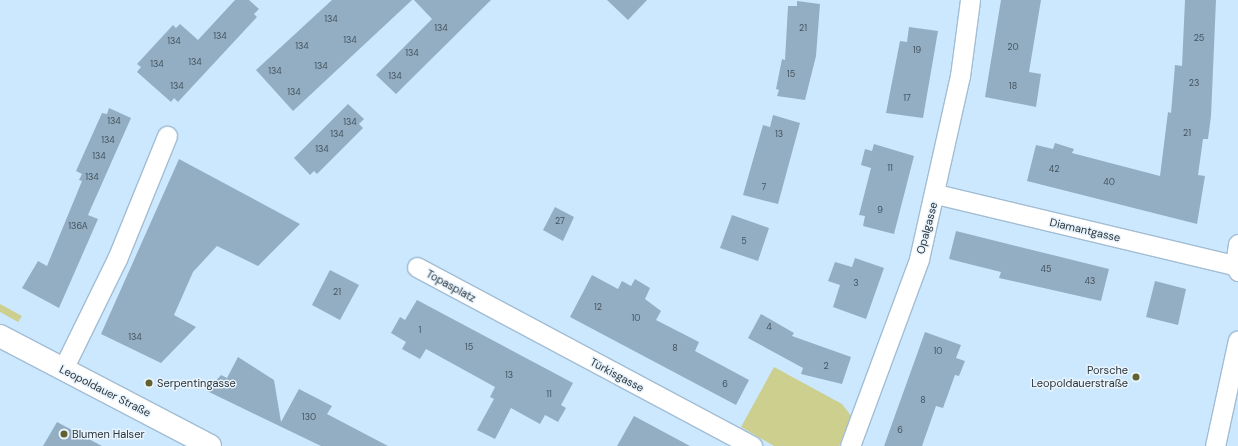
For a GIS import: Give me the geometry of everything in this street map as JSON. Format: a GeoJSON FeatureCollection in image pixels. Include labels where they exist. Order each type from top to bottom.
{"type":"FeatureCollection","features":[{"type":"Feature","properties":{"kind":"main road","name":"Leopoldauer Straße"},"geometry":{"type":"LineString","coordinates":[[0,336],[210,446]]}},
{"type":"Feature","properties":{"kind":"street","name":"Opalgasse"},"geometry":{"type":"LineString","coordinates":[[850,446],[919,259],[936,194],[960,76],[970,0]]}},
{"type":"Feature","properties":{"kind":"street"},"geometry":{"type":"LineString","coordinates":[[63,369],[117,259],[167,136]]}},
{"type":"Feature","properties":{"kind":"street","name":"Diamantgasse"},"geometry":{"type":"LineString","coordinates":[[936,194],[1236,268]]}},
{"type":"Feature","properties":{"kind":"street"},"geometry":{"type":"LineString","coordinates":[[1236,268],[1238,244]]}},
{"type":"Feature","properties":{"kind":"street","name":"Topasplatz"},"geometry":{"type":"LineString","coordinates":[[417,267],[486,305]]}},
{"type":"Feature","properties":{"kind":"street","name":"Türkisgasse"},"geometry":{"type":"LineString","coordinates":[[486,305],[749,445]]}},
{"type":"Feature","properties":{"kind":"street"},"geometry":{"type":"LineString","coordinates":[[1215,446],[1238,340]]}},
{"type":"Feature","properties":{"kind":"green space"},"geometry":{"type":"Polygon","coordinates":[[[0,304],[22,316],[18,322],[0,312],[0,304]]]}},
{"type":"Feature","properties":{"kind":"green space"},"geometry":{"type":"Polygon","coordinates":[[[774,367],[842,404],[852,417],[839,446],[774,446],[741,427],[774,367]]]}},
{"type":"Feature","properties":{"kind":"building"},"geometry":{"type":"Polygon","coordinates":[[[235,0],[249,0],[259,9],[254,14],[257,17],[178,102],[174,98],[171,102],[137,72],[141,67],[137,64],[173,25],[176,28],[180,24],[198,40],[235,0]]]}},
{"type":"Feature","properties":{"kind":"building"},"geometry":{"type":"Polygon","coordinates":[[[332,0],[412,0],[293,111],[256,70],[332,0]]]}},
{"type":"Feature","properties":{"kind":"building"},"geometry":{"type":"Polygon","coordinates":[[[414,0],[491,0],[396,94],[376,75],[432,19],[414,0]]]}},
{"type":"Feature","properties":{"kind":"building"},"geometry":{"type":"Polygon","coordinates":[[[607,0],[647,0],[628,20],[607,0]]]}},
{"type":"Feature","properties":{"kind":"building"},"geometry":{"type":"Polygon","coordinates":[[[1001,0],[1041,0],[1029,72],[1041,74],[1036,107],[985,97],[1001,0]]]}},
{"type":"Feature","properties":{"kind":"building"},"geometry":{"type":"Polygon","coordinates":[[[1185,0],[1216,0],[1211,116],[1208,139],[1203,139],[1198,175],[1205,176],[1197,224],[1027,181],[1036,145],[1053,149],[1055,143],[1074,149],[1072,153],[1160,176],[1168,112],[1171,113],[1175,65],[1182,66],[1185,0]]]}},
{"type":"Feature","properties":{"kind":"building"},"geometry":{"type":"Polygon","coordinates":[[[797,1],[820,4],[816,56],[805,100],[777,96],[779,90],[776,89],[782,59],[785,60],[788,6],[797,6],[797,1]]]}},
{"type":"Feature","properties":{"kind":"building"},"geometry":{"type":"Polygon","coordinates":[[[909,27],[938,31],[923,118],[886,113],[900,41],[907,42],[909,27]]]}},
{"type":"Feature","properties":{"kind":"building"},"geometry":{"type":"Polygon","coordinates":[[[348,104],[364,119],[359,124],[363,128],[317,174],[314,171],[310,175],[294,158],[348,104]]]}},
{"type":"Feature","properties":{"kind":"building"},"geometry":{"type":"Polygon","coordinates":[[[109,108],[131,118],[88,215],[98,219],[59,308],[22,288],[38,261],[47,266],[82,181],[79,180],[82,174],[76,171],[102,113],[107,114],[109,108]]]}},
{"type":"Feature","properties":{"kind":"building"},"geometry":{"type":"Polygon","coordinates":[[[773,115],[800,123],[778,204],[743,195],[763,125],[770,127],[773,115]]]}},
{"type":"Feature","properties":{"kind":"building"},"geometry":{"type":"Polygon","coordinates":[[[874,144],[914,156],[894,234],[863,226],[865,216],[859,215],[871,168],[861,165],[865,149],[872,151],[874,144]]]}},
{"type":"Feature","properties":{"kind":"building"},"geometry":{"type":"Polygon","coordinates":[[[179,159],[300,224],[258,266],[217,246],[193,272],[174,315],[196,327],[161,363],[101,334],[179,159]]]}},
{"type":"Feature","properties":{"kind":"building"},"geometry":{"type":"Polygon","coordinates":[[[555,207],[574,217],[563,241],[543,230],[555,207]]]}},
{"type":"Feature","properties":{"kind":"building"},"geometry":{"type":"Polygon","coordinates":[[[732,215],[769,228],[758,261],[720,248],[732,215]]]}},
{"type":"Feature","properties":{"kind":"building"},"geometry":{"type":"Polygon","coordinates":[[[956,231],[1109,269],[1101,301],[999,278],[1001,272],[949,259],[956,231]]]}},
{"type":"Feature","properties":{"kind":"building"},"geometry":{"type":"Polygon","coordinates":[[[855,258],[884,268],[866,319],[833,307],[840,285],[828,281],[835,262],[852,267],[855,258]]]}},
{"type":"Feature","properties":{"kind":"building"},"geometry":{"type":"Polygon","coordinates":[[[330,270],[359,285],[340,320],[312,305],[330,270]]]}},
{"type":"Feature","properties":{"kind":"building"},"geometry":{"type":"Polygon","coordinates":[[[592,275],[618,289],[622,281],[631,286],[635,279],[650,288],[645,299],[661,311],[656,320],[699,342],[695,351],[749,380],[736,405],[570,317],[592,275]]]}},
{"type":"Feature","properties":{"kind":"building"},"geometry":{"type":"Polygon","coordinates":[[[1155,281],[1186,289],[1178,325],[1146,317],[1155,281]]]}},
{"type":"Feature","properties":{"kind":"building"},"geometry":{"type":"Polygon","coordinates":[[[417,300],[573,383],[561,405],[566,408],[558,422],[545,415],[540,424],[511,408],[495,439],[477,430],[494,399],[490,397],[495,387],[426,349],[420,359],[402,349],[406,342],[391,333],[400,317],[405,320],[417,300]]]}},
{"type":"Feature","properties":{"kind":"building"},"geometry":{"type":"Polygon","coordinates":[[[761,314],[794,333],[792,336],[851,357],[842,384],[801,374],[803,368],[748,338],[761,314]]]}},
{"type":"Feature","properties":{"kind":"building"},"geometry":{"type":"Polygon","coordinates":[[[925,332],[961,345],[956,358],[965,361],[959,376],[955,375],[943,408],[936,406],[922,446],[884,446],[925,332]]]}},
{"type":"Feature","properties":{"kind":"building"},"geometry":{"type":"Polygon","coordinates":[[[238,357],[274,380],[281,422],[299,389],[332,406],[327,414],[388,446],[321,446],[207,391],[221,375],[227,378],[238,357]]]}},
{"type":"Feature","properties":{"kind":"building"},"geometry":{"type":"Polygon","coordinates":[[[634,416],[690,446],[617,446],[634,416]]]}},
{"type":"Feature","properties":{"kind":"building","name":"Blumen Halser"},"geometry":{"type":"Polygon","coordinates":[[[57,422],[102,446],[43,446],[57,422]]]}},
{"type":"Feature","properties":{"kind":"place","name":"Porsche Leopoldauerstraße"},"geometry":{"type":"Point","coordinates":[1136,377]}},
{"type":"Feature","properties":{"kind":"place","name":"Serpentingasse"},"geometry":{"type":"Point","coordinates":[149,383]}},
{"type":"Feature","properties":{"kind":"place","name":"Blumen Halser"},"geometry":{"type":"Point","coordinates":[64,434]}}]}
